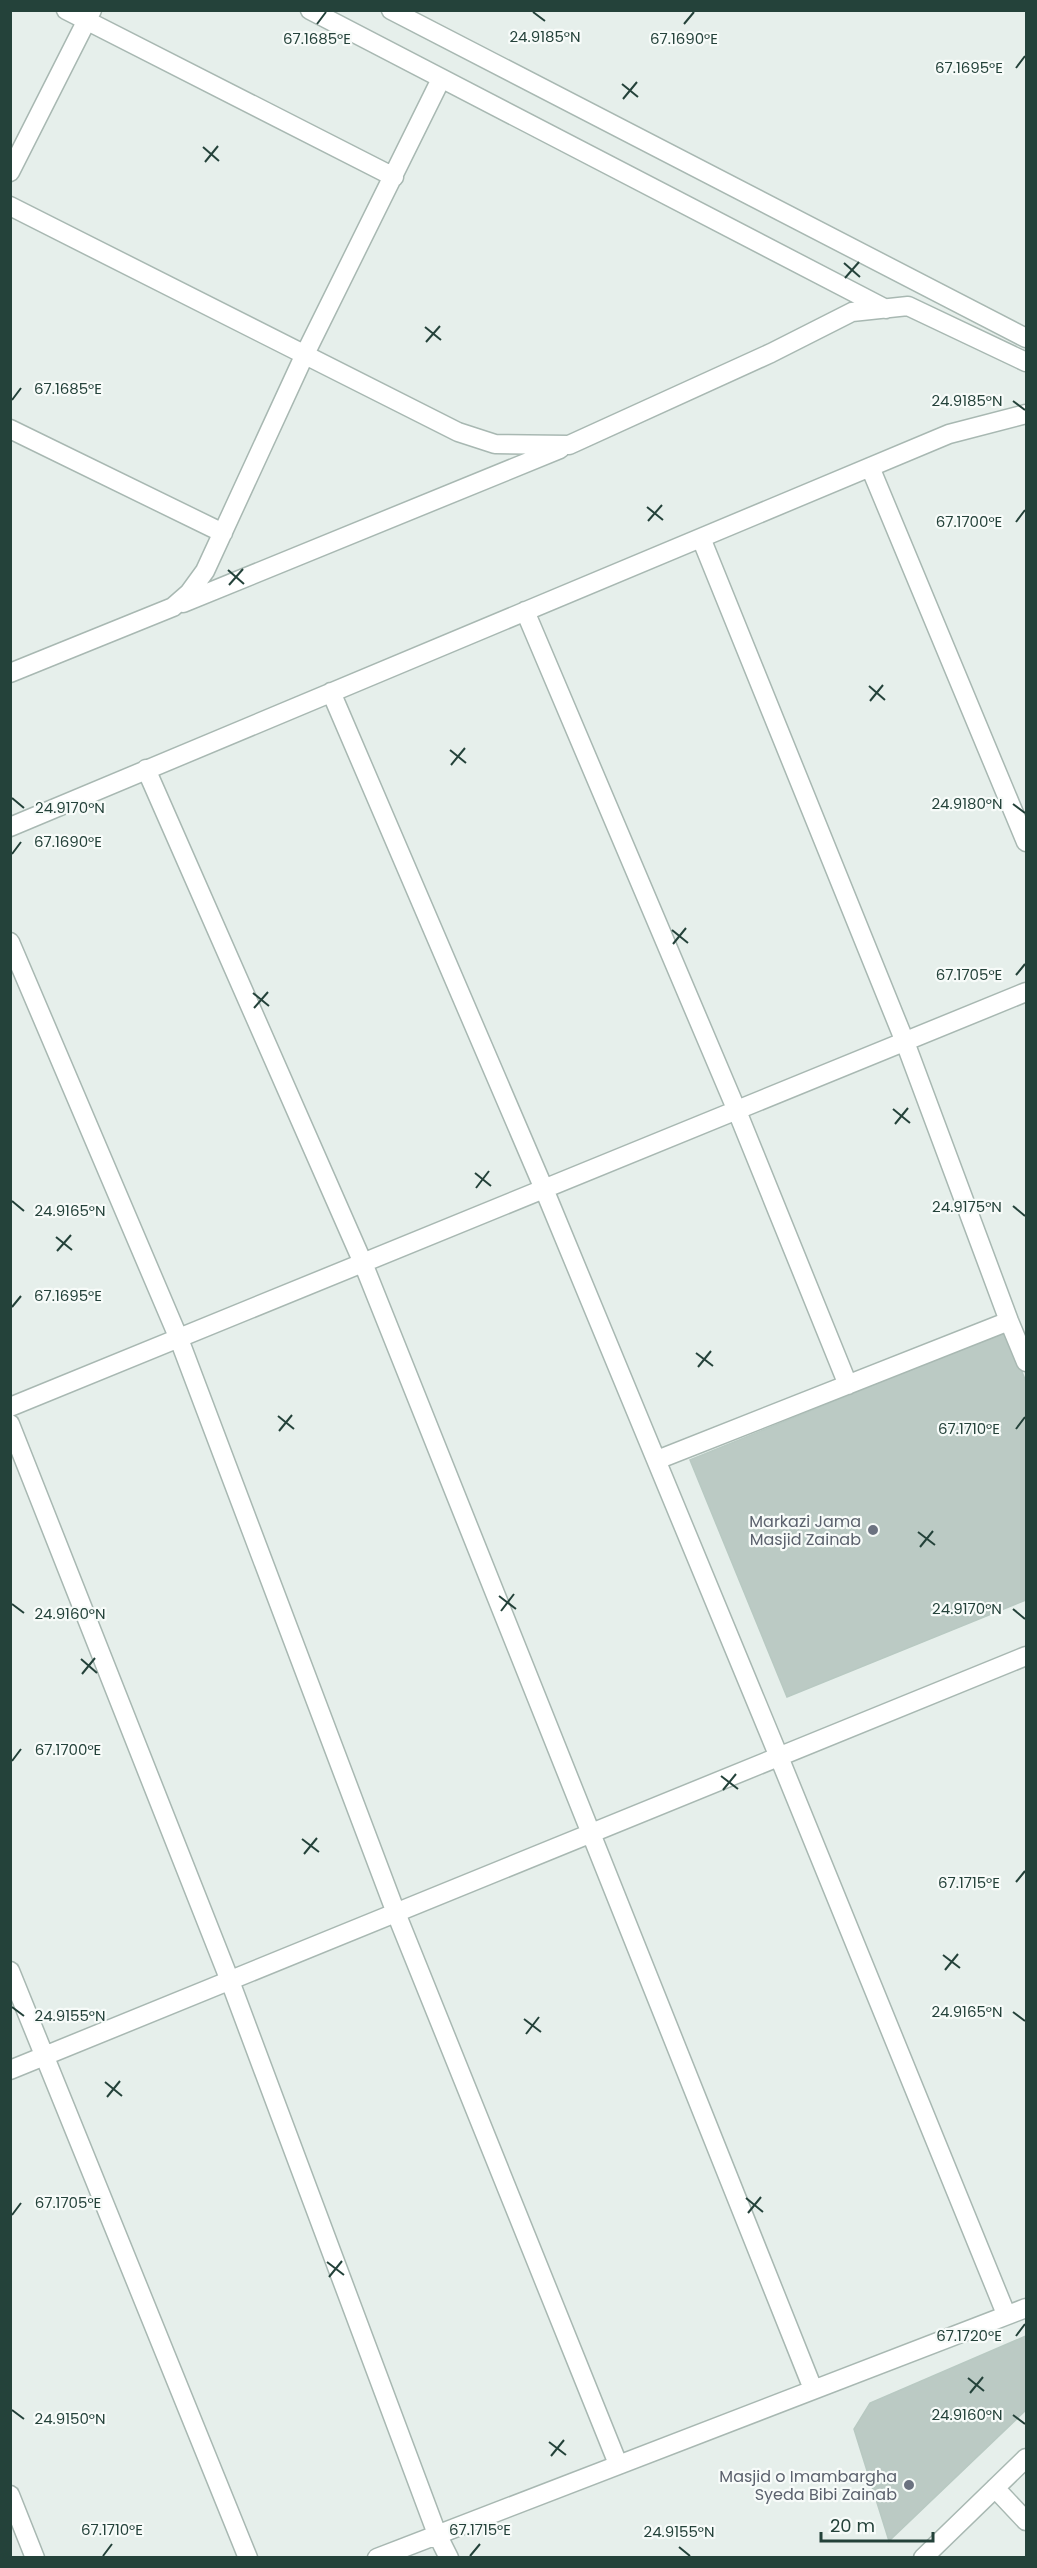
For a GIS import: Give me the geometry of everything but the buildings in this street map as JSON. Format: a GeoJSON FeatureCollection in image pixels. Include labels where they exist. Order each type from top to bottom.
{"type":"FeatureCollection","features":[{"type":"Feature","properties":{"kind":"street"},"geometry":{"type":"LineString","coordinates":[[66,10],[89,16],[394,177]]}},
{"type":"Feature","properties":{"kind":"street"},"geometry":{"type":"LineString","coordinates":[[310,10],[886,309]]}},
{"type":"Feature","properties":{"kind":"street"},"geometry":{"type":"LineString","coordinates":[[391,10],[1026,338]]}},
{"type":"Feature","properties":{"kind":"street"},"geometry":{"type":"LineString","coordinates":[[10,172],[89,16]]}},
{"type":"Feature","properties":{"kind":"street"},"geometry":{"type":"LineString","coordinates":[[173,607],[189,593],[205,571],[304,354],[394,177],[441,78]]}},
{"type":"Feature","properties":{"kind":"street"},"geometry":{"type":"LineString","coordinates":[[10,206],[458,432],[495,444],[569,445]]}},
{"type":"Feature","properties":{"kind":"street"},"geometry":{"type":"LineString","coordinates":[[10,672],[569,445],[771,353],[852,312],[908,306],[1026,362]]}},
{"type":"Feature","properties":{"kind":"street"},"geometry":{"type":"LineString","coordinates":[[10,827],[949,434],[1026,414]]}},
{"type":"Feature","properties":{"kind":"street"},"geometry":{"type":"LineString","coordinates":[[10,429],[222,533]]}},
{"type":"Feature","properties":{"kind":"street"},"geometry":{"type":"LineString","coordinates":[[870,467],[1026,842]]}},
{"type":"Feature","properties":{"kind":"street"},"geometry":{"type":"LineString","coordinates":[[701,537],[905,1042],[1026,1362]]}},
{"type":"Feature","properties":{"kind":"street"},"geometry":{"type":"LineString","coordinates":[[525,611],[736,1111],[848,1385]]}},
{"type":"Feature","properties":{"kind":"street"},"geometry":{"type":"LineString","coordinates":[[331,692],[657,1460],[1006,2314]]}},
{"type":"Feature","properties":{"kind":"street"},"geometry":{"type":"LineString","coordinates":[[146,769],[363,1263],[813,2389]]}},
{"type":"Feature","properties":{"kind":"street"},"geometry":{"type":"LineString","coordinates":[[10,942],[179,1339],[396,1913],[618,2464]]}},
{"type":"Feature","properties":{"kind":"street"},"geometry":{"type":"LineString","coordinates":[[10,1407],[1026,993]]}},
{"type":"Feature","properties":{"kind":"street"},"geometry":{"type":"LineString","coordinates":[[657,1460],[1009,1321]]}},
{"type":"Feature","properties":{"kind":"street"},"geometry":{"type":"LineString","coordinates":[[10,1424],[230,1981],[437,2534],[448,2558]]}},
{"type":"Feature","properties":{"kind":"street"},"geometry":{"type":"LineString","coordinates":[[10,2070],[1026,1656]]}},
{"type":"Feature","properties":{"kind":"street"},"geometry":{"type":"LineString","coordinates":[[10,1971],[47,2056],[248,2558]]}},
{"type":"Feature","properties":{"kind":"street"},"geometry":{"type":"LineString","coordinates":[[377,2558],[1026,2308]]}},
{"type":"Feature","properties":{"kind":"street"},"geometry":{"type":"LineString","coordinates":[[923,2558],[1026,2458]]}},
{"type":"Feature","properties":{"kind":"street"},"geometry":{"type":"LineString","coordinates":[[995,2488],[1026,2521]]}},
{"type":"Feature","properties":{"kind":"street"},"geometry":{"type":"LineString","coordinates":[[10,2495],[35,2558]]}},
{"type":"Feature","properties":{"kind":"place","name":"Markazi Jama Masjid Zainab"},"geometry":{"type":"Point","coordinates":[873,1530]}},
{"type":"Feature","properties":{"kind":"place","name":"Masjid o Imambargha Syeda Bibi Zainab"},"geometry":{"type":"Point","coordinates":[909,2485]}}]}
